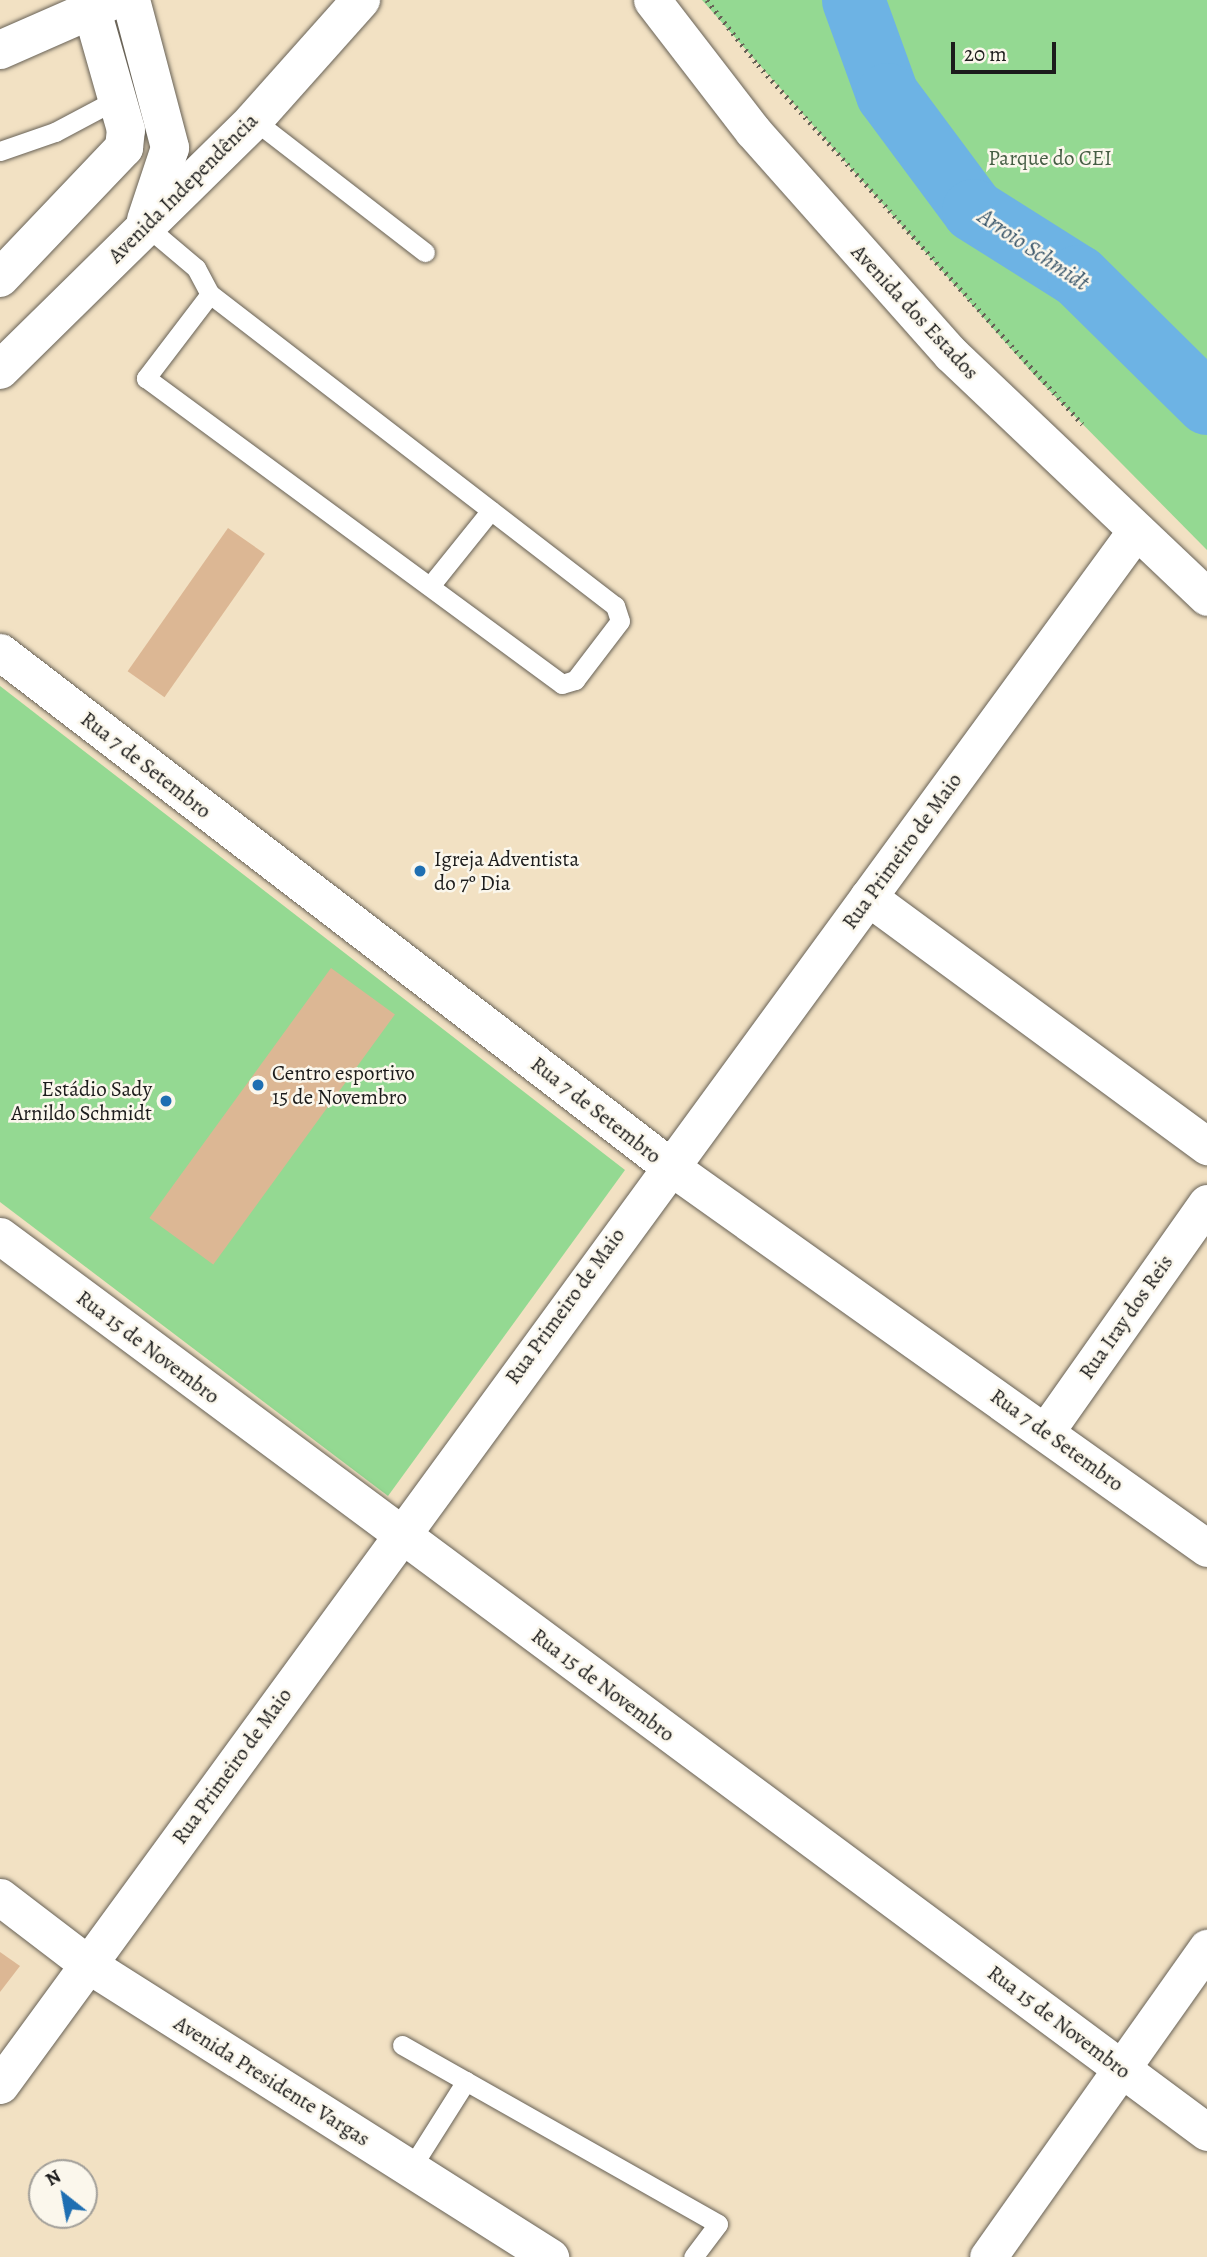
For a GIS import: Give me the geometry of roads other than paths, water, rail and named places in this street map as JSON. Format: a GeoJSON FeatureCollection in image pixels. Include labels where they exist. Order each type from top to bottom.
{"type":"FeatureCollection","features":[{"type":"Feature","properties":{"kind":"main road"},"geometry":{"type":"LineString","coordinates":[[131,0],[170,148],[145,225]]}},
{"type":"Feature","properties":{"kind":"main road","name":"Avenida Independência"},"geometry":{"type":"LineString","coordinates":[[0,370],[254,120],[361,0]]}},
{"type":"Feature","properties":{"kind":"main road"},"geometry":{"type":"LineString","coordinates":[[0,50],[98,3],[117,99],[126,130],[124,148],[0,278]]}},
{"type":"Feature","properties":{"kind":"street","name":"Avenida dos Estados"},"geometry":{"type":"LineString","coordinates":[[652,0],[753,131],[951,354],[1135,532],[1207,597]]}},
{"type":"Feature","properties":{"kind":"street","name":"Rua Primeiro de Maio"},"geometry":{"type":"LineString","coordinates":[[0,2085],[398,1534],[1135,532]]}},
{"type":"Feature","properties":{"kind":"street","name":"Rua 7 de Setembro"},"geometry":{"type":"LineString","coordinates":[[0,652],[668,1166],[1046,1431],[1207,1548]]}},
{"type":"Feature","properties":{"kind":"street"},"geometry":{"type":"LineString","coordinates":[[868,897],[1207,1146]]}},
{"type":"Feature","properties":{"kind":"street","name":"Rua Iray dos Reis"},"geometry":{"type":"LineString","coordinates":[[1046,1431],[1207,1203]]}},
{"type":"Feature","properties":{"kind":"street","name":"Rua 15 de Novembro"},"geometry":{"type":"LineString","coordinates":[[0,1236],[1207,2132]]}},
{"type":"Feature","properties":{"kind":"street","name":"Avenida Presidente Vargas"},"geometry":{"type":"LineString","coordinates":[[0,1897],[89,1965],[550,2257]]}},
{"type":"Feature","properties":{"kind":"street"},"geometry":{"type":"LineString","coordinates":[[988,2257],[1119,2067],[1207,1948]]}},
{"type":"Feature","properties":{"kind":"lane"},"geometry":{"type":"LineString","coordinates":[[0,150],[55,132],[117,99]]}},
{"type":"Feature","properties":{"kind":"lane"},"geometry":{"type":"LineString","coordinates":[[254,120],[425,252]]}},
{"type":"Feature","properties":{"kind":"lane"},"geometry":{"type":"LineString","coordinates":[[145,225],[197,268],[210,294],[615,606],[620,621],[575,680],[562,684],[146,378],[210,294]]}},
{"type":"Feature","properties":{"kind":"lane"},"geometry":{"type":"LineString","coordinates":[[430,586],[491,510]]}},
{"type":"Feature","properties":{"kind":"lane"},"geometry":{"type":"LineString","coordinates":[[402,2045],[718,2224],[693,2257]]}},
{"type":"Feature","properties":{"kind":"lane"},"geometry":{"type":"LineString","coordinates":[[411,2168],[466,2081]]}},
{"type":"Feature","properties":{"kind":"waterway","name":"Arroio Schmidt"},"geometry":{"type":"LineString","coordinates":[[853,0],[887,94],[973,210],[1078,276],[1207,403]]}},
{"type":"Feature","properties":{"kind":"place","name":"Igreja Adventista do 7º Dia"},"geometry":{"type":"Point","coordinates":[420,871]}},
{"type":"Feature","properties":{"kind":"place","name":"Centro esportivo 15 de Novembro"},"geometry":{"type":"Point","coordinates":[258,1085]}},
{"type":"Feature","properties":{"kind":"place","name":"Estádio Sady Arnildo Schmidt"},"geometry":{"type":"Point","coordinates":[166,1101]}},
{"type":"Feature","properties":{"kind":"park label","name":"Parque do CEI"},"geometry":{"type":"Point","coordinates":[1050,158]}}]}
